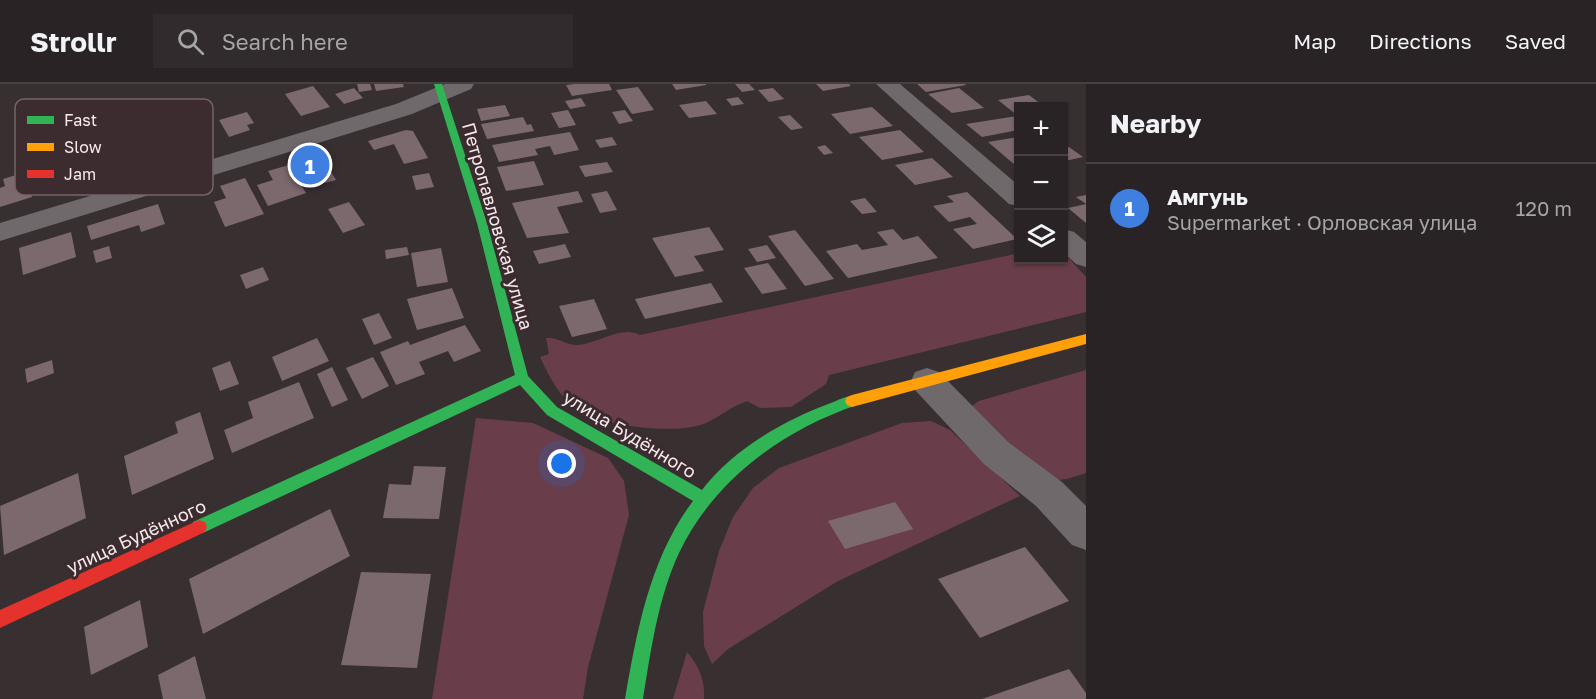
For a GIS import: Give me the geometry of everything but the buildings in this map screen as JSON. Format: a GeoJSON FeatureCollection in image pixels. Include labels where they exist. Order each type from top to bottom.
{"type":"FeatureCollection","features":[{"type":"Feature","properties":{"kind":"street"},"geometry":{"type":"LineString","coordinates":[[887,84],[1014,195]]}},
{"type":"Feature","properties":{"kind":"street"},"geometry":{"type":"LineString","coordinates":[[213,167],[404,109],[447,87]]}},
{"type":"Feature","properties":{"kind":"street","name":"Петропавловская улица"},"geometry":{"type":"LineString","coordinates":[[447,87],[522,378]]}},
{"type":"Feature","properties":{"kind":"street"},"geometry":{"type":"LineString","coordinates":[[0,232],[122,195]]}},
{"type":"Feature","properties":{"kind":"street"},"geometry":{"type":"LineString","coordinates":[[1068,241],[1086,257]]}},
{"type":"Feature","properties":{"kind":"street","name":"улица Будённого"},"geometry":{"type":"LineString","coordinates":[[0,619],[522,378],[552,411],[702,498],[730,469],[759,446],[832,408],[1086,339]]}},
{"type":"Feature","properties":{"kind":"street"},"geometry":{"type":"LineString","coordinates":[[927,381],[996,453],[1049,494],[1086,532]]}},
{"type":"Feature","properties":{"kind":"street"},"geometry":{"type":"LineString","coordinates":[[634,699],[644,630],[656,586],[675,545],[702,498]]}},
{"type":"Feature","properties":{"kind":"shaded area"},"geometry":{"type":"Polygon","coordinates":[[[1014,254],[1014,264],[1068,264],[1068,257],[1086,277],[1086,312],[829,375],[826,384],[791,407],[760,408],[747,401],[694,427],[643,428],[592,417],[573,406],[561,394],[540,357],[549,354],[546,338],[579,345],[618,333],[633,332],[640,335],[1014,254]]]}},
{"type":"Feature","properties":{"kind":"shaded area"},"geometry":{"type":"Polygon","coordinates":[[[1086,370],[1086,473],[1056,480],[999,440],[972,411],[973,405],[979,401],[1086,370]]]}},
{"type":"Feature","properties":{"kind":"shaded area"},"geometry":{"type":"Polygon","coordinates":[[[476,418],[533,423],[608,458],[624,481],[629,515],[588,667],[583,699],[432,699],[476,418]]]}},
{"type":"Feature","properties":{"kind":"shaded area"},"geometry":{"type":"Polygon","coordinates":[[[931,421],[950,430],[1020,496],[838,581],[728,649],[712,664],[704,646],[703,612],[719,551],[733,517],[753,488],[779,468],[902,423],[931,421]]]}},
{"type":"Feature","properties":{"kind":"shaded area"},"geometry":{"type":"Polygon","coordinates":[[[687,652],[700,674],[704,699],[673,699],[687,652]]]}},
{"type":"Feature","properties":{"kind":"traffic: fast"},"geometry":{"type":"LineString","coordinates":[[438,84],[482,223],[522,378],[552,411],[702,498]]}},
{"type":"Feature","properties":{"kind":"traffic: fast"},"geometry":{"type":"LineString","coordinates":[[199,527],[522,378]]}},
{"type":"Feature","properties":{"kind":"traffic: fast"},"geometry":{"type":"LineString","coordinates":[[634,699],[649,620],[659,584],[672,550],[689,519],[711,490],[738,463],[792,427],[821,412],[852,401]]}},
{"type":"Feature","properties":{"kind":"traffic: slow"},"geometry":{"type":"LineString","coordinates":[[852,401],[1086,339]]}},
{"type":"Feature","properties":{"kind":"traffic: jam"},"geometry":{"type":"LineString","coordinates":[[0,619],[199,527]]}},
{"type":"Feature","properties":{"kind":"place","name":"Амгунь"},"geometry":{"type":"Point","coordinates":[310,165]}}]}
